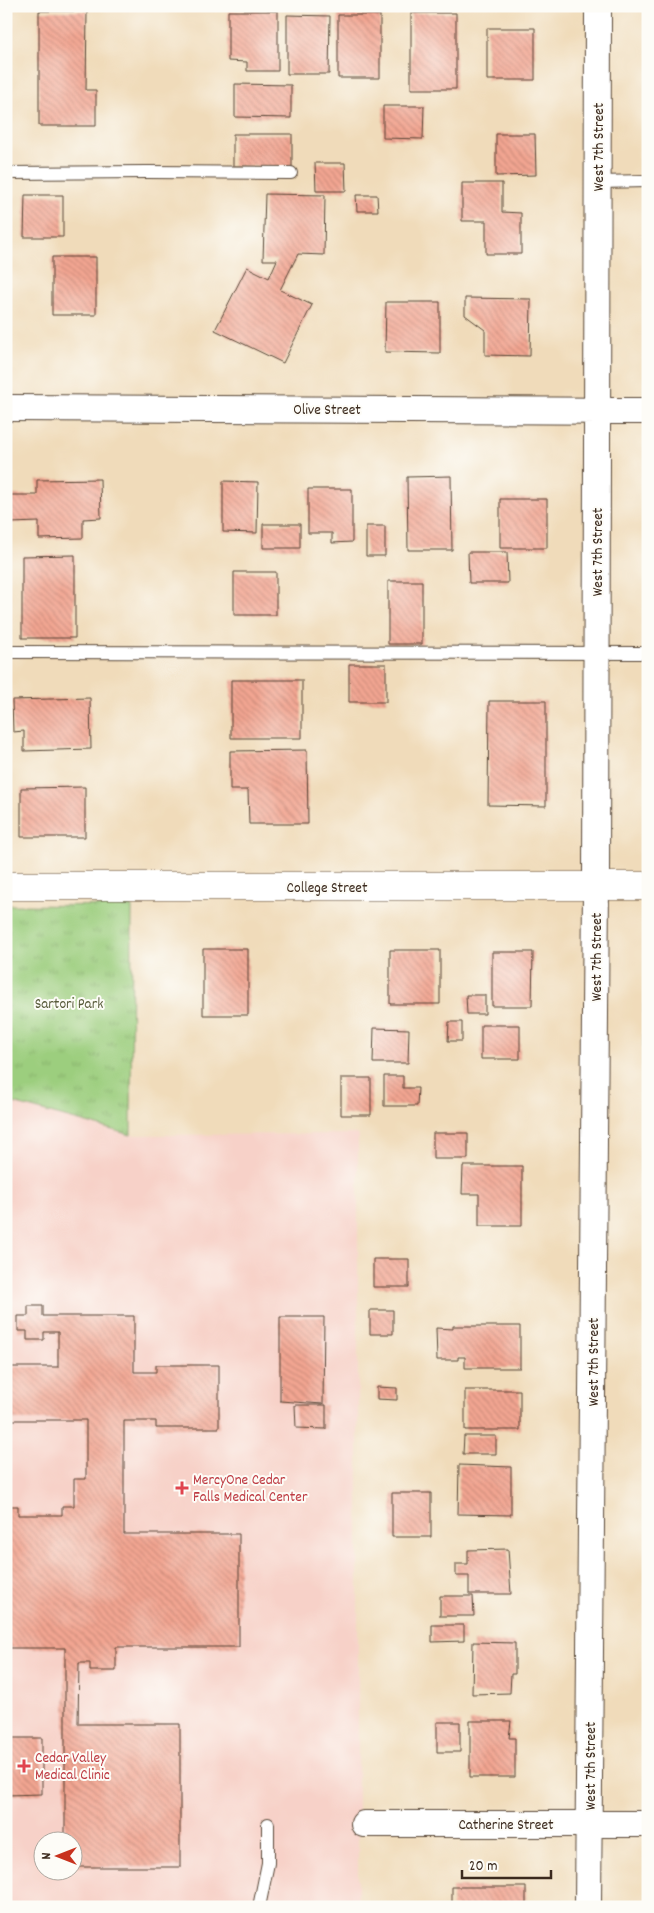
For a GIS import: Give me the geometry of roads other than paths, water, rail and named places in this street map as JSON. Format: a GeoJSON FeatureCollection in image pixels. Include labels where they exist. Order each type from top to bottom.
{"type":"FeatureCollection","features":[{"type":"Feature","properties":{"kind":"street","name":"West 7th Street"},"geometry":{"type":"LineString","coordinates":[[588,1907],[596,886],[598,6]]}},
{"type":"Feature","properties":{"kind":"street","name":"Olive Street"},"geometry":{"type":"LineString","coordinates":[[6,408],[648,411]]}},
{"type":"Feature","properties":{"kind":"street","name":"College Street"},"geometry":{"type":"LineString","coordinates":[[6,886],[648,886]]}},
{"type":"Feature","properties":{"kind":"street","name":"Catherine Street"},"geometry":{"type":"LineString","coordinates":[[364,1824],[648,1824]]}},
{"type":"Feature","properties":{"kind":"lane"},"geometry":{"type":"LineString","coordinates":[[6,173],[291,173]]}},
{"type":"Feature","properties":{"kind":"lane"},"geometry":{"type":"LineString","coordinates":[[598,182],[648,181]]}},
{"type":"Feature","properties":{"kind":"lane"},"geometry":{"type":"LineString","coordinates":[[6,652],[648,653]]}},
{"type":"Feature","properties":{"kind":"lane"},"geometry":{"type":"LineString","coordinates":[[259,1907],[268,1863],[268,1824]]}},
{"type":"Feature","properties":{"kind":"place","name":"MercyOne Cedar Falls Medical Center"},"geometry":{"type":"Point","coordinates":[182,1488]}},
{"type":"Feature","properties":{"kind":"place","name":"Cedar Valley Medical Clinic"},"geometry":{"type":"Point","coordinates":[24,1766]}},
{"type":"Feature","properties":{"kind":"park label","name":"Sartori Park"},"geometry":{"type":"Point","coordinates":[69,1003]}}]}
